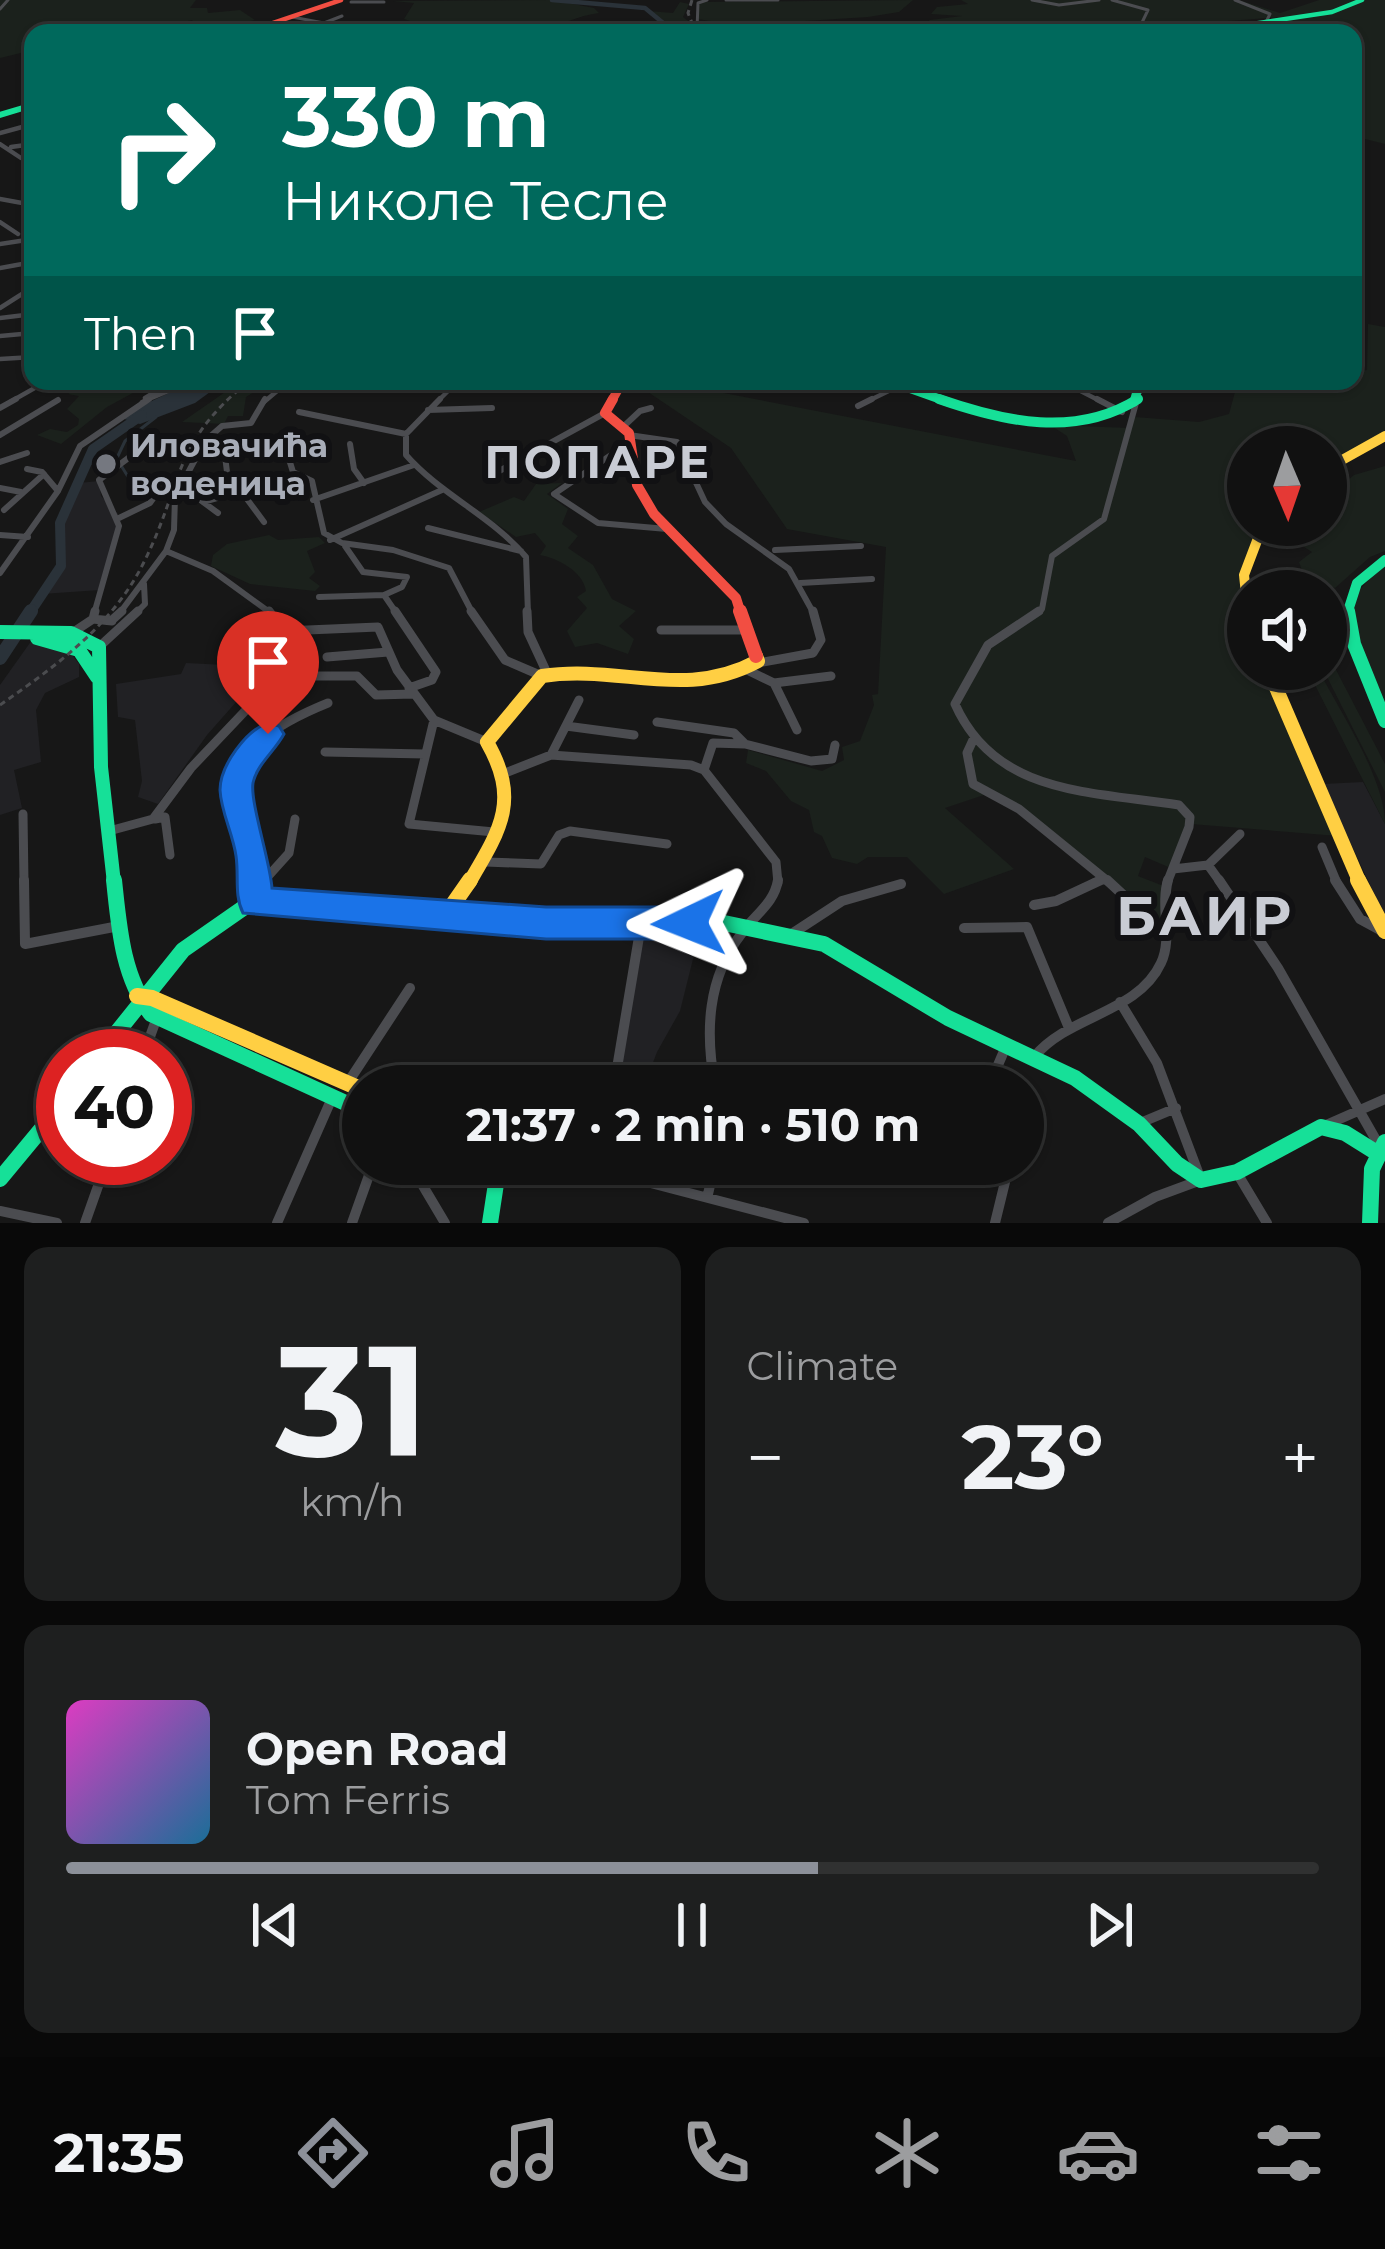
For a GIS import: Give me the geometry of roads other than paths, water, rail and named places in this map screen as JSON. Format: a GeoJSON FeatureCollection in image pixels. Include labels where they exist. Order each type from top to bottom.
{"type":"FeatureCollection","features":[{"type":"Feature","properties":{"kind":"street"},"geometry":{"type":"LineString","coordinates":[[0,9],[8,0]]}},
{"type":"Feature","properties":{"kind":"street"},"geometry":{"type":"LineString","coordinates":[[726,0],[778,0]]}},
{"type":"Feature","properties":{"kind":"street"},"geometry":{"type":"LineString","coordinates":[[1032,0],[1070,5],[1099,0]]}},
{"type":"Feature","properties":{"kind":"street"},"geometry":{"type":"LineString","coordinates":[[1112,0],[1150,13],[1143,24]]}},
{"type":"Feature","properties":{"kind":"street"},"geometry":{"type":"LineString","coordinates":[[1235,0],[1270,14],[1265,24]]}},
{"type":"Feature","properties":{"kind":"street"},"geometry":{"type":"LineString","coordinates":[[1227,24],[1340,12],[1362,0]]}},
{"type":"Feature","properties":{"kind":"street"},"geometry":{"type":"LineString","coordinates":[[265,24],[346,4],[384,2]]}},
{"type":"Feature","properties":{"kind":"street"},"geometry":{"type":"LineString","coordinates":[[745,2],[748,8]]}},
{"type":"Feature","properties":{"kind":"street"},"geometry":{"type":"LineString","coordinates":[[346,4],[379,8]]}},
{"type":"Feature","properties":{"kind":"street"},"geometry":{"type":"LineString","coordinates":[[2,225],[18,234]]}},
{"type":"Feature","properties":{"kind":"street"},"geometry":{"type":"LineString","coordinates":[[0,408],[31,390]]}},
{"type":"Feature","properties":{"kind":"street"},"geometry":{"type":"LineString","coordinates":[[0,573],[58,491],[80,446],[159,390]]}},
{"type":"Feature","properties":{"kind":"street"},"geometry":{"type":"LineString","coordinates":[[133,406],[170,390]]}},
{"type":"Feature","properties":{"kind":"street"},"geometry":{"type":"LineString","coordinates":[[111,621],[166,551],[180,485],[212,434],[222,426],[251,423],[266,398],[278,390]]}},
{"type":"Feature","properties":{"kind":"street"},"geometry":{"type":"LineString","coordinates":[[448,390],[406,434],[404,448],[414,465],[442,490],[502,529],[522,551],[530,569],[528,632],[544,675]]}},
{"type":"Feature","properties":{"kind":"street"},"geometry":{"type":"LineString","coordinates":[[502,470],[605,412],[618,390]]}},
{"type":"Feature","properties":{"kind":"street"},"geometry":{"type":"LineString","coordinates":[[858,406],[884,390]]}},
{"type":"Feature","properties":{"kind":"street"},"geometry":{"type":"LineString","coordinates":[[913,390],[941,401],[1058,427],[1091,426],[1124,413],[1139,392]]}},
{"type":"Feature","properties":{"kind":"street"},"geometry":{"type":"LineString","coordinates":[[1079,390],[1124,413]]}},
{"type":"Feature","properties":{"kind":"street"},"geometry":{"type":"LineString","coordinates":[[1035,1056],[1069,1028],[1120,1002],[1158,969],[1164,894],[1190,824],[1189,813],[1179,805],[1104,797],[1044,782],[1001,763],[973,740],[955,704],[988,645],[1042,609],[1052,556],[1104,519],[1139,392]]}},
{"type":"Feature","properties":{"kind":"street"},"geometry":{"type":"LineString","coordinates":[[0,435],[58,400]]}},
{"type":"Feature","properties":{"kind":"street"},"geometry":{"type":"LineString","coordinates":[[426,410],[492,408]]}},
{"type":"Feature","properties":{"kind":"street"},"geometry":{"type":"LineString","coordinates":[[651,408],[640,411],[628,434],[554,494],[598,524],[667,529]]}},
{"type":"Feature","properties":{"kind":"street"},"geometry":{"type":"LineString","coordinates":[[299,412],[406,434]]}},
{"type":"Feature","properties":{"kind":"street"},"geometry":{"type":"LineString","coordinates":[[605,412],[628,434],[639,490],[667,529],[732,592],[751,630],[752,666]]}},
{"type":"Feature","properties":{"kind":"street"},"geometry":{"type":"LineString","coordinates":[[284,443],[293,472],[312,481],[319,526],[330,540],[398,551],[449,568],[481,629],[505,660],[544,675],[622,674],[681,684],[813,652],[820,645],[821,631],[800,583],[774,550],[720,518],[693,485],[675,441],[628,434]]}},
{"type":"Feature","properties":{"kind":"street"},"geometry":{"type":"LineString","coordinates":[[1347,457],[1385,436]]}},
{"type":"Feature","properties":{"kind":"street"},"geometry":{"type":"LineString","coordinates":[[118,518],[107,511],[99,485],[102,475],[147,444]]}},
{"type":"Feature","properties":{"kind":"street"},"geometry":{"type":"LineString","coordinates":[[350,444],[354,469],[364,483]]}},
{"type":"Feature","properties":{"kind":"street"},"geometry":{"type":"LineString","coordinates":[[224,448],[227,472],[264,522]]}},
{"type":"Feature","properties":{"kind":"street"},"geometry":{"type":"LineString","coordinates":[[0,462],[27,453]]}},
{"type":"Feature","properties":{"kind":"street"},"geometry":{"type":"LineString","coordinates":[[314,500],[414,465]]}},
{"type":"Feature","properties":{"kind":"street"},"geometry":{"type":"LineString","coordinates":[[27,469],[44,474],[58,491]]}},
{"type":"Feature","properties":{"kind":"street"},"geometry":{"type":"LineString","coordinates":[[4,510],[44,474]]}},
{"type":"Feature","properties":{"kind":"street"},"geometry":{"type":"LineString","coordinates":[[180,485],[218,514]]}},
{"type":"Feature","properties":{"kind":"street"},"geometry":{"type":"LineString","coordinates":[[0,488],[22,493]]}},
{"type":"Feature","properties":{"kind":"street"},"geometry":{"type":"LineString","coordinates":[[330,540],[442,490]]}},
{"type":"Feature","properties":{"kind":"street"},"geometry":{"type":"LineString","coordinates":[[203,502],[238,492]]}},
{"type":"Feature","properties":{"kind":"street"},"geometry":{"type":"LineString","coordinates":[[118,518],[150,503],[157,493]]}},
{"type":"Feature","properties":{"kind":"street"},"geometry":{"type":"LineString","coordinates":[[66,637],[93,619],[115,548],[118,518]]}},
{"type":"Feature","properties":{"kind":"street"},"geometry":{"type":"LineString","coordinates":[[428,527],[522,551]]}},
{"type":"Feature","properties":{"kind":"street"},"geometry":{"type":"LineString","coordinates":[[0,535],[29,537]]}},
{"type":"Feature","properties":{"kind":"street"},"geometry":{"type":"LineString","coordinates":[[319,598],[384,595],[406,583],[406,577],[360,571],[345,546]]}},
{"type":"Feature","properties":{"kind":"street"},"geometry":{"type":"LineString","coordinates":[[774,550],[861,546]]}},
{"type":"Feature","properties":{"kind":"street"},"geometry":{"type":"LineString","coordinates":[[153,820],[202,755],[265,690],[284,632],[266,604],[184,555],[166,551]]}},
{"type":"Feature","properties":{"kind":"street"},"geometry":{"type":"LineString","coordinates":[[1385,560],[1358,579],[1346,606],[1364,673],[1385,721]]}},
{"type":"Feature","properties":{"kind":"street"},"geometry":{"type":"LineString","coordinates":[[800,583],[872,579]]}},
{"type":"Feature","properties":{"kind":"street"},"geometry":{"type":"LineString","coordinates":[[99,647],[148,600],[144,584]]}},
{"type":"Feature","properties":{"kind":"street"},"geometry":{"type":"LineString","coordinates":[[271,676],[357,676],[376,695],[411,691],[432,680],[436,672],[384,595]]}},
{"type":"Feature","properties":{"kind":"street"},"geometry":{"type":"LineString","coordinates":[[93,619],[123,623]]}},
{"type":"Feature","properties":{"kind":"street"},"geometry":{"type":"LineString","coordinates":[[284,632],[378,627],[411,691],[434,720],[487,742],[505,773],[485,862],[470,890],[447,913]]}},
{"type":"Feature","properties":{"kind":"street"},"geometry":{"type":"LineString","coordinates":[[661,630],[751,630]]}},
{"type":"Feature","properties":{"kind":"street"},"geometry":{"type":"LineString","coordinates":[[0,635],[66,637],[99,647]]}},
{"type":"Feature","properties":{"kind":"street"},"geometry":{"type":"LineString","coordinates":[[66,637],[87,658],[97,677]]}},
{"type":"Feature","properties":{"kind":"street"},"geometry":{"type":"LineString","coordinates":[[99,647],[102,662],[97,677],[119,926],[137,996],[156,1018],[342,1102]]}},
{"type":"Feature","properties":{"kind":"street"},"geometry":{"type":"LineString","coordinates":[[326,657],[388,652]]}},
{"type":"Feature","properties":{"kind":"street"},"geometry":{"type":"LineString","coordinates":[[752,666],[774,683],[797,730]]}},
{"type":"Feature","properties":{"kind":"street"},"geometry":{"type":"LineString","coordinates":[[487,742],[544,675]]}},
{"type":"Feature","properties":{"kind":"street"},"geometry":{"type":"LineString","coordinates":[[774,683],[831,676]]}},
{"type":"Feature","properties":{"kind":"street"},"geometry":{"type":"LineString","coordinates":[[1277,690],[1350,864],[1385,932]]}},
{"type":"Feature","properties":{"kind":"street"},"geometry":{"type":"LineString","coordinates":[[551,755],[579,700]]}},
{"type":"Feature","properties":{"kind":"street"},"geometry":{"type":"LineString","coordinates":[[256,895],[236,787],[240,771],[281,723],[328,703]]}},
{"type":"Feature","properties":{"kind":"street"},"geometry":{"type":"LineString","coordinates":[[434,720],[410,825],[494,832]]}},
{"type":"Feature","properties":{"kind":"street"},"geometry":{"type":"LineString","coordinates":[[656,722],[734,733],[745,743]]}},
{"type":"Feature","properties":{"kind":"street"},"geometry":{"type":"LineString","coordinates":[[566,726],[634,735]]}},
{"type":"Feature","properties":{"kind":"street"},"geometry":{"type":"LineString","coordinates":[[973,740],[967,754],[973,784],[1019,809],[1164,933]]}},
{"type":"Feature","properties":{"kind":"street"},"geometry":{"type":"LineString","coordinates":[[704,770],[713,743],[745,743],[824,762],[832,759],[835,745]]}},
{"type":"Feature","properties":{"kind":"street"},"geometry":{"type":"LineString","coordinates":[[325,752],[425,754]]}},
{"type":"Feature","properties":{"kind":"street"},"geometry":{"type":"LineString","coordinates":[[505,773],[551,755],[601,762],[674,763],[704,770],[778,866],[774,900],[744,929],[711,998],[713,1065]]}},
{"type":"Feature","properties":{"kind":"street"},"geometry":{"type":"LineString","coordinates":[[23,814],[25,944],[119,926]]}},
{"type":"Feature","properties":{"kind":"street"},"geometry":{"type":"LineString","coordinates":[[109,831],[165,817],[170,855]]}},
{"type":"Feature","properties":{"kind":"street"},"geometry":{"type":"LineString","coordinates":[[116,1029],[137,996],[218,922],[256,895],[286,859],[295,819]]}},
{"type":"Feature","properties":{"kind":"street"},"geometry":{"type":"LineString","coordinates":[[485,862],[541,864],[559,836],[570,831],[667,844]]}},
{"type":"Feature","properties":{"kind":"street"},"geometry":{"type":"LineString","coordinates":[[1172,869],[1208,865],[1240,834]]}},
{"type":"Feature","properties":{"kind":"street"},"geometry":{"type":"LineString","coordinates":[[1322,847],[1350,907],[1367,926],[1385,932]]}},
{"type":"Feature","properties":{"kind":"street"},"geometry":{"type":"LineString","coordinates":[[1208,865],[1263,936],[1381,1147],[1370,1223]]}},
{"type":"Feature","properties":{"kind":"street"},"geometry":{"type":"LineString","coordinates":[[1034,904],[1056,901],[1104,878]]}},
{"type":"Feature","properties":{"kind":"street"},"geometry":{"type":"LineString","coordinates":[[789,936],[824,909],[901,884]]}},
{"type":"Feature","properties":{"kind":"street"},"geometry":{"type":"LineString","coordinates":[[470,890],[472,917]]}},
{"type":"Feature","properties":{"kind":"street"},"geometry":{"type":"LineString","coordinates":[[256,895],[640,929],[744,929],[838,949],[932,1008],[1035,1056],[1139,1124],[1177,1164],[1202,1180]]}},
{"type":"Feature","properties":{"kind":"street"},"geometry":{"type":"LineString","coordinates":[[964,928],[1027,927],[1069,1028]]}},
{"type":"Feature","properties":{"kind":"street"},"geometry":{"type":"LineString","coordinates":[[617,1065],[640,929]]}},
{"type":"Feature","properties":{"kind":"street"},"geometry":{"type":"LineString","coordinates":[[360,1065],[410,988]]}},
{"type":"Feature","properties":{"kind":"street"},"geometry":{"type":"LineString","coordinates":[[137,996],[152,998],[342,1080]]}},
{"type":"Feature","properties":{"kind":"street"},"geometry":{"type":"LineString","coordinates":[[1120,1002],[1150,1048],[1202,1180]]}},
{"type":"Feature","properties":{"kind":"street"},"geometry":{"type":"LineString","coordinates":[[152,1029],[156,1018]]}},
{"type":"Feature","properties":{"kind":"street"},"geometry":{"type":"LineString","coordinates":[[998,1065],[1007,1044]]}},
{"type":"Feature","properties":{"kind":"street"},"geometry":{"type":"LineString","coordinates":[[277,1223],[332,1097],[342,1088]]}},
{"type":"Feature","properties":{"kind":"street"},"geometry":{"type":"LineString","coordinates":[[1108,1223],[1155,1197],[1237,1172],[1385,1099]]}},
{"type":"Feature","properties":{"kind":"street"},"geometry":{"type":"LineString","coordinates":[[1139,1124],[1177,1108]]}},
{"type":"Feature","properties":{"kind":"street"},"geometry":{"type":"LineString","coordinates":[[1321,1127],[1381,1147]]}},
{"type":"Feature","properties":{"kind":"street"},"geometry":{"type":"LineString","coordinates":[[0,1179],[36,1136]]}},
{"type":"Feature","properties":{"kind":"street"},"geometry":{"type":"LineString","coordinates":[[1237,1172],[1267,1223]]}},
{"type":"Feature","properties":{"kind":"street"},"geometry":{"type":"LineString","coordinates":[[85,1223],[98,1185]]}},
{"type":"Feature","properties":{"kind":"street"},"geometry":{"type":"LineString","coordinates":[[352,1223],[366,1185]]}},
{"type":"Feature","properties":{"kind":"street"},"geometry":{"type":"LineString","coordinates":[[422,1185],[445,1223]]}},
{"type":"Feature","properties":{"kind":"street"},"geometry":{"type":"LineString","coordinates":[[490,1223],[496,1185]]}},
{"type":"Feature","properties":{"kind":"street"},"geometry":{"type":"LineString","coordinates":[[674,1185],[804,1223]]}},
{"type":"Feature","properties":{"kind":"street"},"geometry":{"type":"LineString","coordinates":[[708,1194],[710,1185]]}},
{"type":"Feature","properties":{"kind":"street"},"geometry":{"type":"LineString","coordinates":[[995,1223],[1004,1185]]}},
{"type":"Feature","properties":{"kind":"street"},"geometry":{"type":"LineString","coordinates":[[0,1210],[57,1223]]}},
{"type":"Feature","properties":{"kind":"waterway"},"geometry":{"type":"LineString","coordinates":[[552,0],[645,8],[664,24]]}},
{"type":"Feature","properties":{"kind":"waterway"},"geometry":{"type":"LineString","coordinates":[[31,611],[61,566],[60,523],[93,449],[142,415]]}},
{"type":"Feature","properties":{"kind":"waterway"},"geometry":{"type":"LineString","coordinates":[[116,460],[125,441],[156,417]]}},
{"type":"Feature","properties":{"kind":"waterway"},"geometry":{"type":"LineString","coordinates":[[84,464],[114,461]]}},
{"type":"Feature","properties":{"kind":"waterway"},"geometry":{"type":"LineString","coordinates":[[122,467],[130,480]]}},
{"type":"Feature","properties":{"kind":"waterway"},"geometry":{"type":"LineString","coordinates":[[0,658],[31,611]]}},
{"type":"Feature","properties":{"kind":"railway"},"geometry":{"type":"LineString","coordinates":[[692,0],[688,13],[692,23]]}},
{"type":"Feature","properties":{"kind":"railway"},"geometry":{"type":"LineString","coordinates":[[0,705],[62,659],[116,605],[144,562],[192,445],[239,390]]}},
{"type":"Feature","properties":{"kind":"place","name":"Иловачића воденица"},"geometry":{"type":"Point","coordinates":[106,464]}},
{"type":"Feature","properties":{"kind":"district","name":"ПОПАРЕ"},"geometry":{"type":"Point","coordinates":[598,461]}},
{"type":"Feature","properties":{"kind":"district","name":"БАИР"},"geometry":{"type":"Point","coordinates":[1205,916]}}]}
